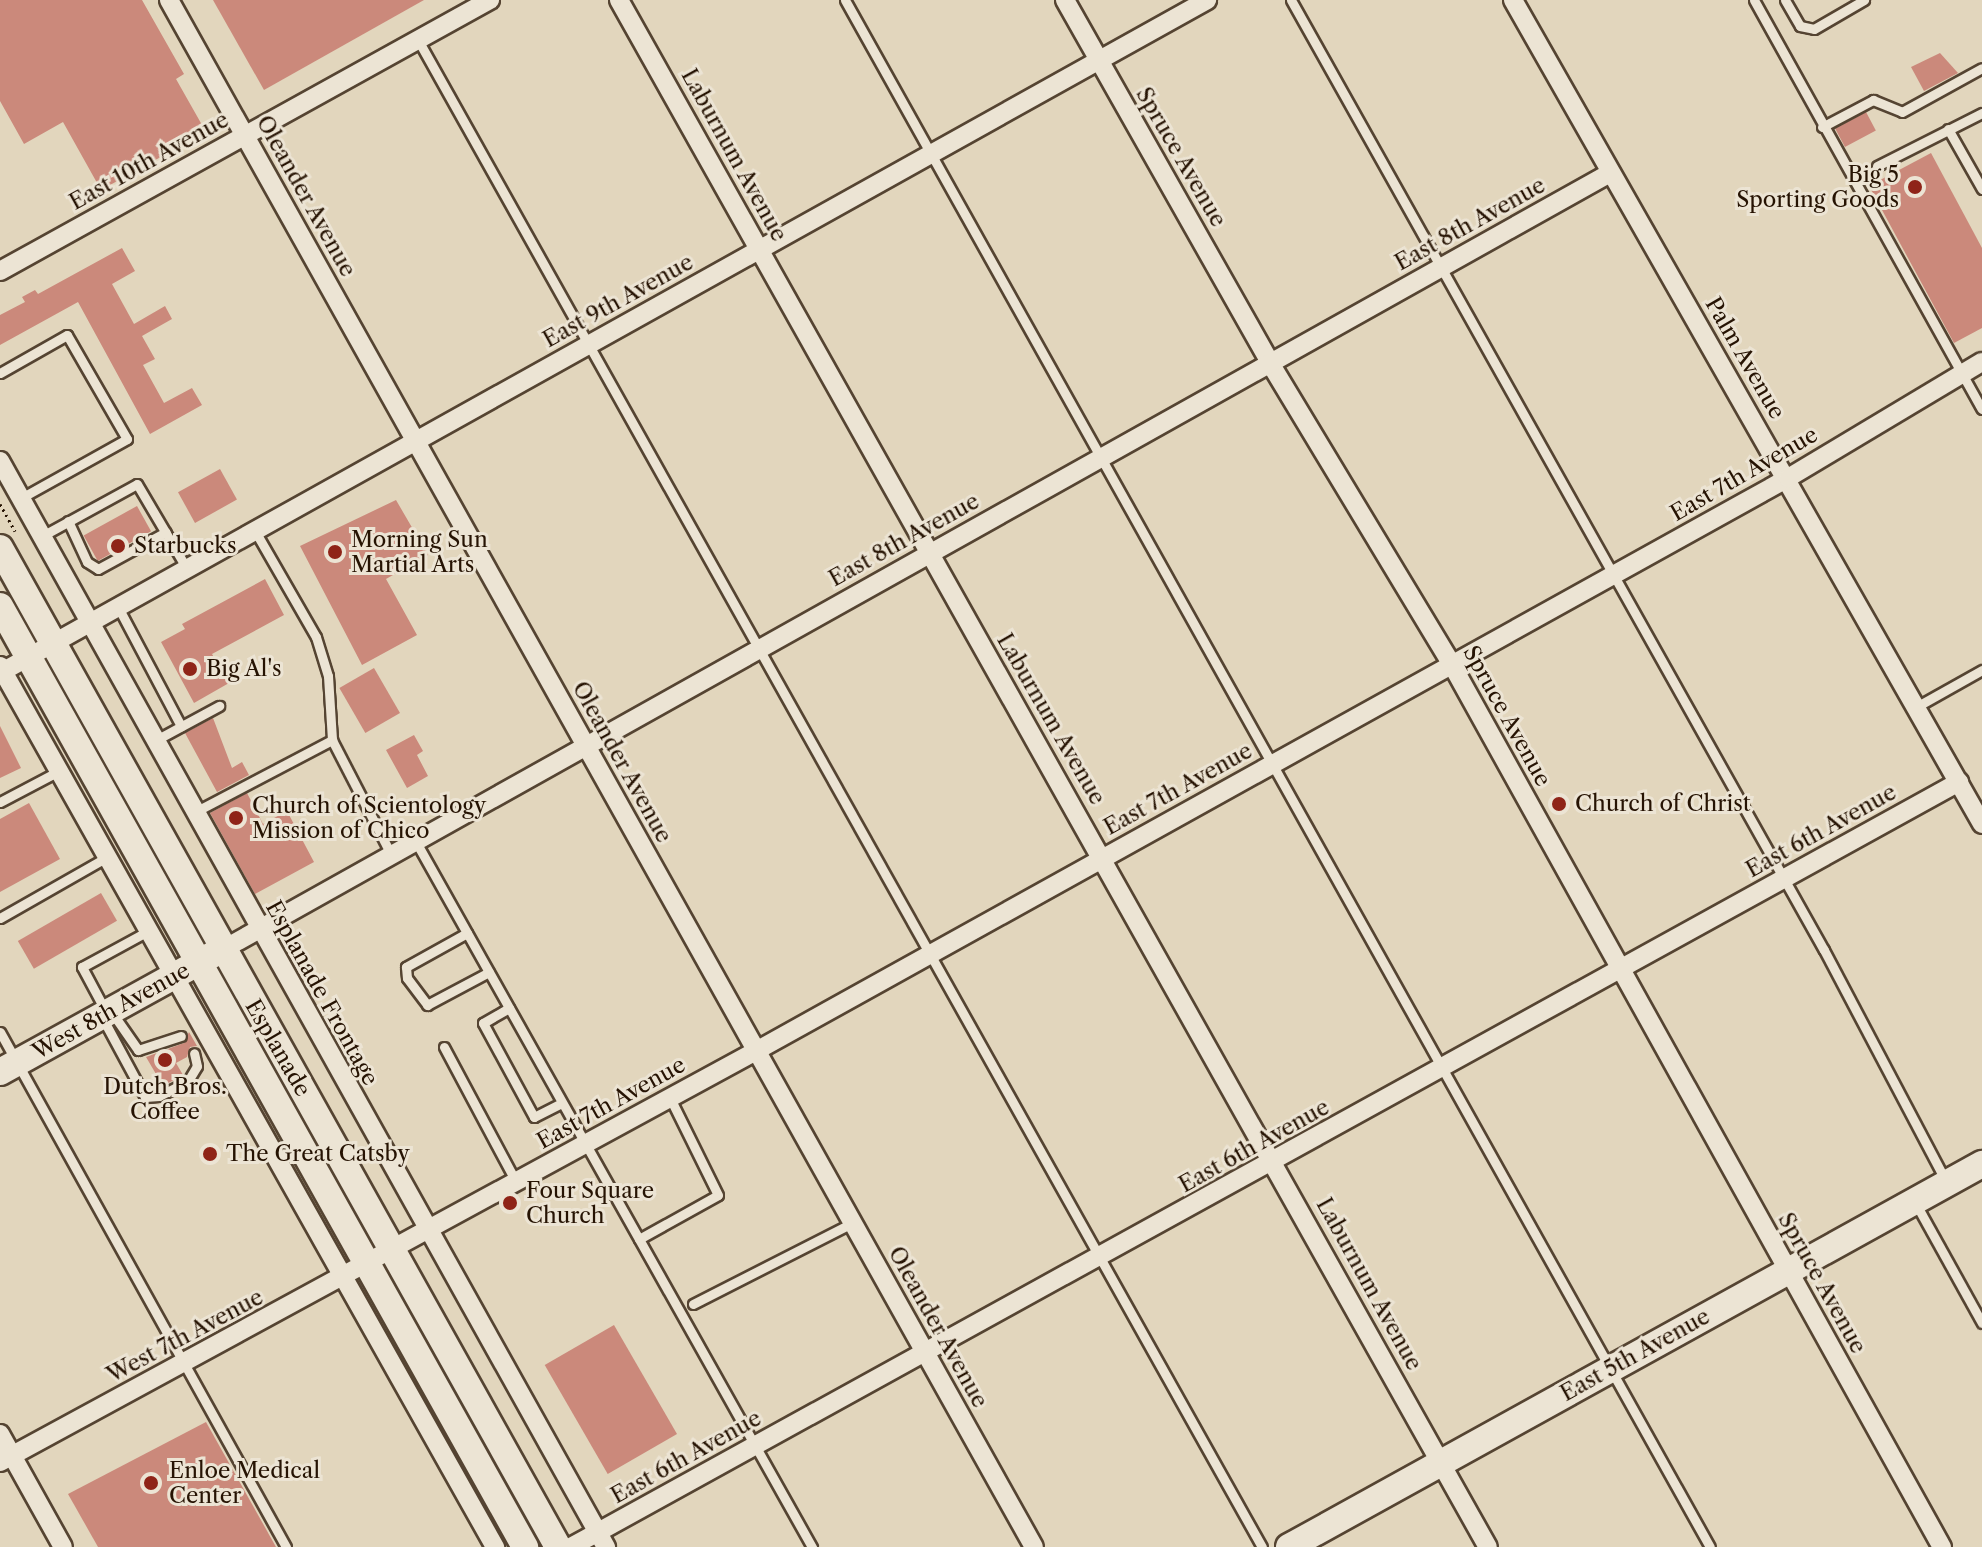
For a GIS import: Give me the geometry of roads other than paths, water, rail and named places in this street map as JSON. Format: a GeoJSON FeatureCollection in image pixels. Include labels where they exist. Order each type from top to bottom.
{"type":"FeatureCollection","features":[{"type":"Feature","properties":{"kind":"main road","name":"Esplanade"},"geometry":{"type":"LineString","coordinates":[[0,548],[53,643],[211,956],[356,1273],[525,1547]]}},
{"type":"Feature","properties":{"kind":"main road","name":"Esplanade"},"geometry":{"type":"LineString","coordinates":[[0,606],[28,657],[393,1252],[558,1547]]}},
{"type":"Feature","properties":{"kind":"main road","name":"West 8th Avenue"},"geometry":{"type":"LineString","coordinates":[[9,1067],[211,956]]}},
{"type":"Feature","properties":{"kind":"main road","name":"East 5th Avenue"},"geometry":{"type":"LineString","coordinates":[[1289,1547],[1982,1164]]}},
{"type":"Feature","properties":{"kind":"street","name":"Oleander Avenue"},"geometry":{"type":"LineString","coordinates":[[169,0],[1034,1547]]}},
{"type":"Feature","properties":{"kind":"street","name":"East 10th Avenue"},"geometry":{"type":"LineString","coordinates":[[0,271],[490,0]]}},
{"type":"Feature","properties":{"kind":"street","name":"Laburnum Avenue"},"geometry":{"type":"LineString","coordinates":[[619,0],[927,554],[1104,858],[1488,1547]]}},
{"type":"Feature","properties":{"kind":"street","name":"Spruce Avenue"},"geometry":{"type":"LineString","coordinates":[[1065,0],[1270,363],[1452,665],[1942,1547]]}},
{"type":"Feature","properties":{"kind":"street","name":"East 9th Avenue"},"geometry":{"type":"LineString","coordinates":[[1,670],[1207,0]]}},
{"type":"Feature","properties":{"kind":"street","name":"Palm Avenue"},"geometry":{"type":"LineString","coordinates":[[1513,0],[1788,478],[1982,824]]}},
{"type":"Feature","properties":{"kind":"street","name":"East 8th Avenue"},"geometry":{"type":"LineString","coordinates":[[211,956],[1610,173]]}},
{"type":"Feature","properties":{"kind":"street","name":"East 7th Avenue"},"geometry":{"type":"LineString","coordinates":[[393,1252],[1788,478],[1982,362]]}},
{"type":"Feature","properties":{"kind":"street","name":"Esplanade Frontage"},"geometry":{"type":"LineString","coordinates":[[0,461],[92,622],[259,931],[602,1540]]}},
{"type":"Feature","properties":{"kind":"street"},"geometry":{"type":"LineString","coordinates":[[1,670],[173,977],[356,1273],[495,1547]]}},
{"type":"Feature","properties":{"kind":"street","name":"East 6th Avenue"},"geometry":{"type":"LineString","coordinates":[[571,1547],[602,1540],[755,1446],[1274,1163],[1959,782]]}},
{"type":"Feature","properties":{"kind":"street","name":"West 7th Avenue"},"geometry":{"type":"LineString","coordinates":[[6,1458],[393,1252]]}},
{"type":"Feature","properties":{"kind":"street"},"geometry":{"type":"LineString","coordinates":[[0,1434],[6,1458],[63,1547]]}},
{"type":"Feature","properties":{"kind":"lane"},"geometry":{"type":"LineString","coordinates":[[845,0],[1710,1547]]}},
{"type":"Feature","properties":{"kind":"lane"},"geometry":{"type":"LineString","coordinates":[[1291,0],[1611,576],[1784,879],[1947,1183]]}},
{"type":"Feature","properties":{"kind":"lane"},"geometry":{"type":"LineString","coordinates":[[1754,0],[1822,127],[1982,409]]}},
{"type":"Feature","properties":{"kind":"lane"},"geometry":{"type":"LineString","coordinates":[[1785,0],[1800,26],[1814,29],[1864,0]]}},
{"type":"Feature","properties":{"kind":"lane"},"geometry":{"type":"LineString","coordinates":[[418,40],[1262,1547]]}},
{"type":"Feature","properties":{"kind":"lane"},"geometry":{"type":"LineString","coordinates":[[1822,127],[1873,100],[1902,112],[1982,68]]}},
{"type":"Feature","properties":{"kind":"lane"},"geometry":{"type":"LineString","coordinates":[[1877,166],[1982,113]]}},
{"type":"Feature","properties":{"kind":"lane"},"geometry":{"type":"LineString","coordinates":[[1948,129],[1982,189]]}},
{"type":"Feature","properties":{"kind":"lane"},"geometry":{"type":"LineString","coordinates":[[0,373],[67,335],[127,439],[21,498]]}},
{"type":"Feature","properties":{"kind":"lane"},"geometry":{"type":"LineString","coordinates":[[42,536],[137,484],[187,569]]}},
{"type":"Feature","properties":{"kind":"lane"},"geometry":{"type":"LineString","coordinates":[[68,521],[87,562],[98,569],[166,532]]}},
{"type":"Feature","properties":{"kind":"lane"},"geometry":{"type":"LineString","coordinates":[[255,531],[316,637],[328,676],[332,740],[392,856]]}},
{"type":"Feature","properties":{"kind":"lane"},"geometry":{"type":"LineString","coordinates":[[118,607],[181,726]]}},
{"type":"Feature","properties":{"kind":"lane"},"geometry":{"type":"LineString","coordinates":[[1916,707],[1982,670]]}},
{"type":"Feature","properties":{"kind":"lane"},"geometry":{"type":"LineString","coordinates":[[156,740],[219,706]]}},
{"type":"Feature","properties":{"kind":"lane"},"geometry":{"type":"LineString","coordinates":[[195,812],[332,740]]}},
{"type":"Feature","properties":{"kind":"lane"},"geometry":{"type":"LineString","coordinates":[[0,802],[59,771]]}},
{"type":"Feature","properties":{"kind":"lane"},"geometry":{"type":"LineString","coordinates":[[416,842],[812,1547]]}},
{"type":"Feature","properties":{"kind":"lane"},"geometry":{"type":"LineString","coordinates":[[0,918],[107,857]]}},
{"type":"Feature","properties":{"kind":"lane"},"geometry":{"type":"LineString","coordinates":[[148,931],[82,967],[107,1013],[145,1097],[159,1096],[188,1081],[197,1066],[194,1053]]}},
{"type":"Feature","properties":{"kind":"lane"},"geometry":{"type":"LineString","coordinates":[[467,933],[406,967],[407,978],[427,1005],[489,972]]}},
{"type":"Feature","properties":{"kind":"lane"},"geometry":{"type":"LineString","coordinates":[[509,1008],[483,1023],[534,1117],[562,1103]]}},
{"type":"Feature","properties":{"kind":"lane"},"geometry":{"type":"LineString","coordinates":[[107,1013],[138,1050],[181,1036]]}},
{"type":"Feature","properties":{"kind":"lane"},"geometry":{"type":"LineString","coordinates":[[0,1032],[9,1067],[186,1363],[286,1547]]}},
{"type":"Feature","properties":{"kind":"lane"},"geometry":{"type":"LineString","coordinates":[[444,1047],[517,1182]]}},
{"type":"Feature","properties":{"kind":"lane"},"geometry":{"type":"LineString","coordinates":[[639,1239],[718,1195],[670,1098]]}},
{"type":"Feature","properties":{"kind":"lane"},"geometry":{"type":"LineString","coordinates":[[1915,1201],[1982,1323]]}},
{"type":"Feature","properties":{"kind":"lane"},"geometry":{"type":"LineString","coordinates":[[693,1304],[852,1223]]}},
{"type":"Feature","properties":{"kind":"place","name":"Big 5 Sporting Goods"},"geometry":{"type":"Point","coordinates":[1915,187]}},
{"type":"Feature","properties":{"kind":"place","name":"Starbucks"},"geometry":{"type":"Point","coordinates":[118,546]}},
{"type":"Feature","properties":{"kind":"place","name":"Morning Sun Martial Arts"},"geometry":{"type":"Point","coordinates":[335,552]}},
{"type":"Feature","properties":{"kind":"place","name":"Big Al's"},"geometry":{"type":"Point","coordinates":[190,669]}},
{"type":"Feature","properties":{"kind":"place","name":"Church of Christ"},"geometry":{"type":"Point","coordinates":[1559,804]}},
{"type":"Feature","properties":{"kind":"place","name":"Church of Scientology Mission of Chico"},"geometry":{"type":"Point","coordinates":[236,818]}},
{"type":"Feature","properties":{"kind":"place","name":"Dutch Bros. Coffee"},"geometry":{"type":"Point","coordinates":[165,1060]}},
{"type":"Feature","properties":{"kind":"place","name":"The Great Catsby"},"geometry":{"type":"Point","coordinates":[210,1154]}},
{"type":"Feature","properties":{"kind":"place","name":"Four Square Church"},"geometry":{"type":"Point","coordinates":[510,1203]}},
{"type":"Feature","properties":{"kind":"place","name":"Enloe Medical Center"},"geometry":{"type":"Point","coordinates":[151,1483]}}]}
